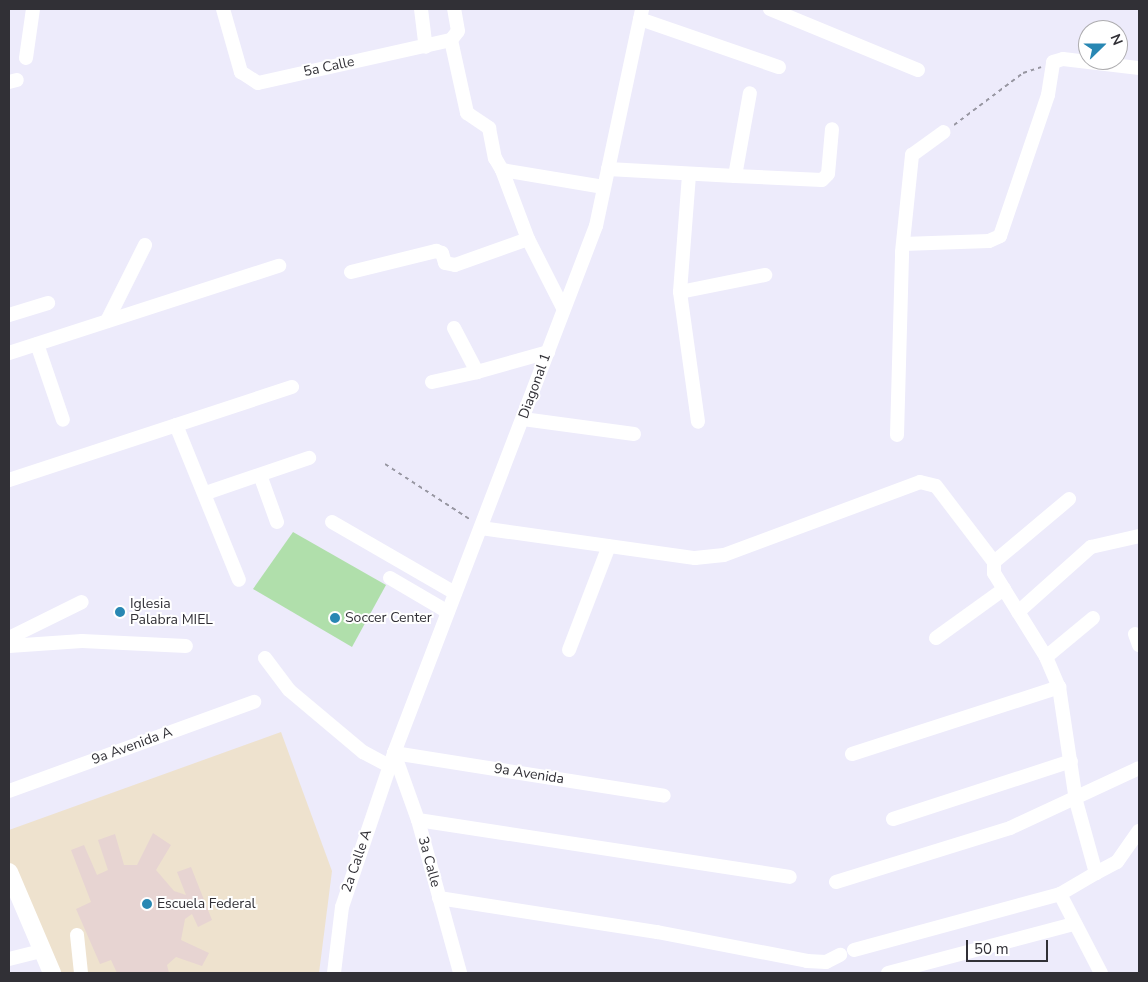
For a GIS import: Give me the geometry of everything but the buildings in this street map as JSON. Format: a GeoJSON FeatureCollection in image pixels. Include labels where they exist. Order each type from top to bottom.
{"type":"FeatureCollection","features":[{"type":"Feature","properties":{"kind":"main road"},"geometry":{"type":"LineString","coordinates":[[9,872],[13,895],[52,973]]}},
{"type":"Feature","properties":{"kind":"street"},"geometry":{"type":"LineString","coordinates":[[26,58],[33,9]]}},
{"type":"Feature","properties":{"kind":"street","name":"5a Calle"},"geometry":{"type":"LineString","coordinates":[[223,9],[241,72],[258,83],[451,40]]}},
{"type":"Feature","properties":{"kind":"street"},"geometry":{"type":"LineString","coordinates":[[421,9],[426,47]]}},
{"type":"Feature","properties":{"kind":"street"},"geometry":{"type":"LineString","coordinates":[[454,9],[458,31],[451,40],[468,116],[489,128],[495,158],[502,170],[528,239],[563,308]]}},
{"type":"Feature","properties":{"kind":"street"},"geometry":{"type":"LineString","coordinates":[[770,9],[918,70]]}},
{"type":"Feature","properties":{"kind":"street"},"geometry":{"type":"LineString","coordinates":[[641,14],[779,67]]}},
{"type":"Feature","properties":{"kind":"street","name":"Diagonal 1"},"geometry":{"type":"LineString","coordinates":[[392,759],[523,419],[563,308],[596,226],[641,14]]}},
{"type":"Feature","properties":{"kind":"street"},"geometry":{"type":"LineString","coordinates":[[903,244],[988,241],[1000,236],[1048,95],[1054,62],[1063,58],[1139,68]]}},
{"type":"Feature","properties":{"kind":"street"},"geometry":{"type":"LineString","coordinates":[[735,176],[750,93]]}},
{"type":"Feature","properties":{"kind":"street"},"geometry":{"type":"LineString","coordinates":[[608,168],[822,180],[828,174],[832,129]]}},
{"type":"Feature","properties":{"kind":"street"},"geometry":{"type":"LineString","coordinates":[[897,435],[903,244],[912,155],[944,132]]}},
{"type":"Feature","properties":{"kind":"street"},"geometry":{"type":"LineString","coordinates":[[502,170],[604,187]]}},
{"type":"Feature","properties":{"kind":"street"},"geometry":{"type":"LineString","coordinates":[[689,174],[680,292],[698,422]]}},
{"type":"Feature","properties":{"kind":"street"},"geometry":{"type":"LineString","coordinates":[[351,272],[436,251],[442,253],[445,263],[455,265],[528,239]]}},
{"type":"Feature","properties":{"kind":"street"},"geometry":{"type":"LineString","coordinates":[[107,321],[145,245]]}},
{"type":"Feature","properties":{"kind":"street"},"geometry":{"type":"LineString","coordinates":[[9,353],[280,266]]}},
{"type":"Feature","properties":{"kind":"street"},"geometry":{"type":"LineString","coordinates":[[680,292],[765,275]]}},
{"type":"Feature","properties":{"kind":"street"},"geometry":{"type":"LineString","coordinates":[[9,316],[48,303]]}},
{"type":"Feature","properties":{"kind":"street"},"geometry":{"type":"LineString","coordinates":[[454,328],[478,372]]}},
{"type":"Feature","properties":{"kind":"street"},"geometry":{"type":"LineString","coordinates":[[37,344],[63,420]]}},
{"type":"Feature","properties":{"kind":"street"},"geometry":{"type":"LineString","coordinates":[[432,382],[478,372],[548,352]]}},
{"type":"Feature","properties":{"kind":"street"},"geometry":{"type":"LineString","coordinates":[[9,480],[292,387]]}},
{"type":"Feature","properties":{"kind":"street"},"geometry":{"type":"LineString","coordinates":[[523,419],[634,434]]}},
{"type":"Feature","properties":{"kind":"street"},"geometry":{"type":"LineString","coordinates":[[176,425],[206,493],[239,580]]}},
{"type":"Feature","properties":{"kind":"street"},"geometry":{"type":"LineString","coordinates":[[206,493],[310,458]]}},
{"type":"Feature","properties":{"kind":"street"},"geometry":{"type":"LineString","coordinates":[[260,475],[277,522]]}},
{"type":"Feature","properties":{"kind":"street"},"geometry":{"type":"LineString","coordinates":[[481,527],[694,558],[724,555],[920,482],[936,486],[949,498],[994,562],[994,573],[1046,657],[1059,687],[1076,801],[1096,873]]}},
{"type":"Feature","properties":{"kind":"street"},"geometry":{"type":"LineString","coordinates":[[994,562],[1070,499]]}},
{"type":"Feature","properties":{"kind":"street"},"geometry":{"type":"LineString","coordinates":[[332,522],[455,593]]}},
{"type":"Feature","properties":{"kind":"street"},"geometry":{"type":"LineString","coordinates":[[1018,612],[1091,548],[1139,536]]}},
{"type":"Feature","properties":{"kind":"street"},"geometry":{"type":"LineString","coordinates":[[569,650],[609,546]]}},
{"type":"Feature","properties":{"kind":"street"},"geometry":{"type":"LineString","coordinates":[[390,578],[448,612]]}},
{"type":"Feature","properties":{"kind":"street"},"geometry":{"type":"LineString","coordinates":[[936,638],[1004,589]]}},
{"type":"Feature","properties":{"kind":"street"},"geometry":{"type":"LineString","coordinates":[[9,638],[82,602]]}},
{"type":"Feature","properties":{"kind":"street"},"geometry":{"type":"LineString","coordinates":[[1046,657],[1093,618]]}},
{"type":"Feature","properties":{"kind":"street"},"geometry":{"type":"LineString","coordinates":[[9,646],[82,640],[186,646]]}},
{"type":"Feature","properties":{"kind":"street","name":"9a Avenida"},"geometry":{"type":"LineString","coordinates":[[265,658],[289,690],[363,752],[392,759],[664,796]]}},
{"type":"Feature","properties":{"kind":"street"},"geometry":{"type":"LineString","coordinates":[[852,754],[1059,687]]}},
{"type":"Feature","properties":{"kind":"street","name":"9a Avenida A"},"geometry":{"type":"LineString","coordinates":[[9,791],[254,702]]}},
{"type":"Feature","properties":{"kind":"street","name":"3a Calle"},"geometry":{"type":"LineString","coordinates":[[392,759],[418,820],[460,973]]}},
{"type":"Feature","properties":{"kind":"street","name":"2a Calle A"},"geometry":{"type":"LineString","coordinates":[[334,973],[342,907],[392,759]]}},
{"type":"Feature","properties":{"kind":"street"},"geometry":{"type":"LineString","coordinates":[[893,819],[1071,761]]}},
{"type":"Feature","properties":{"kind":"street"},"geometry":{"type":"LineString","coordinates":[[836,882],[1010,828],[1076,801],[1139,768]]}},
{"type":"Feature","properties":{"kind":"street"},"geometry":{"type":"LineString","coordinates":[[418,820],[790,876]]}},
{"type":"Feature","properties":{"kind":"street"},"geometry":{"type":"LineString","coordinates":[[854,950],[1060,894],[1117,862],[1139,831]]}},
{"type":"Feature","properties":{"kind":"street"},"geometry":{"type":"LineString","coordinates":[[1060,894],[1073,924],[1101,973]]}},
{"type":"Feature","properties":{"kind":"street"},"geometry":{"type":"LineString","coordinates":[[439,898],[657,932],[808,961],[826,962],[840,955]]}},
{"type":"Feature","properties":{"kind":"street"},"geometry":{"type":"LineString","coordinates":[[888,973],[1073,924]]}},
{"type":"Feature","properties":{"kind":"street"},"geometry":{"type":"LineString","coordinates":[[77,935],[81,973]]}},
{"type":"Feature","properties":{"kind":"street"},"geometry":{"type":"LineString","coordinates":[[9,959],[42,951]]}},
{"type":"Feature","properties":{"kind":"path"},"geometry":{"type":"LineString","coordinates":[[944,132],[1023,73],[1054,62]]}},
{"type":"Feature","properties":{"kind":"path"},"geometry":{"type":"LineString","coordinates":[[385,464],[481,527]]}},
{"type":"Feature","properties":{"kind":"shaded area"},"geometry":{"type":"Polygon","coordinates":[[[281,732],[332,871],[319,973],[50,973],[9,872],[9,830],[281,732]]]}},
{"type":"Feature","properties":{"kind":"green space","name":"Soccer Center"},"geometry":{"type":"Polygon","coordinates":[[[293,532],[386,585],[352,647],[253,589],[293,532]]]}},
{"type":"Feature","properties":{"kind":"place","name":"Iglesia Palabra MIEL"},"geometry":{"type":"Point","coordinates":[120,612]}},
{"type":"Feature","properties":{"kind":"place","name":"Soccer Center"},"geometry":{"type":"Point","coordinates":[335,618]}},
{"type":"Feature","properties":{"kind":"place","name":"Escuela Federal"},"geometry":{"type":"Point","coordinates":[147,904]}}]}
